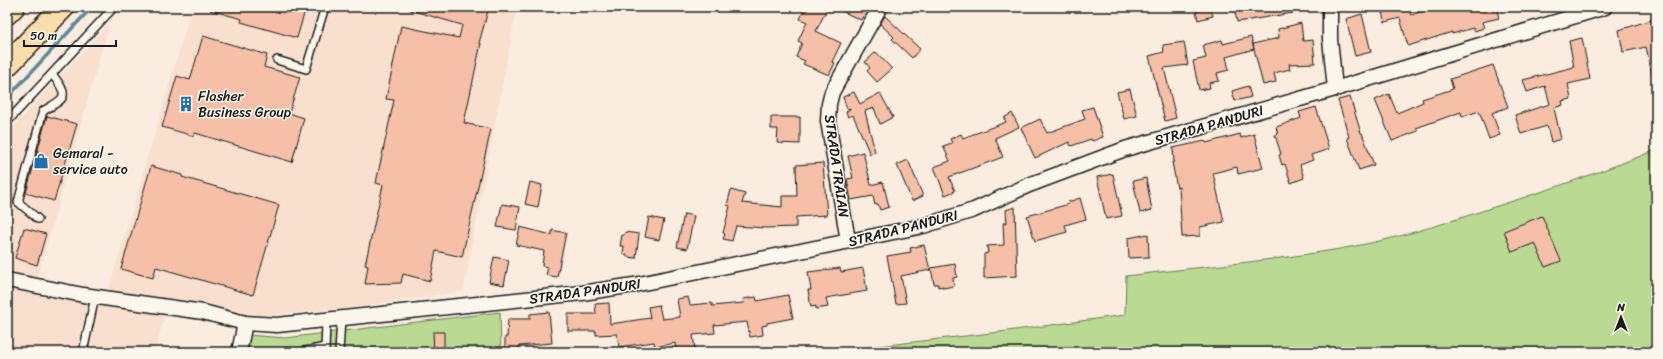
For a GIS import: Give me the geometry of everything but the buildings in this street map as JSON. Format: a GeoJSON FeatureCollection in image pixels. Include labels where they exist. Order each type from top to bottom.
{"type":"FeatureCollection","features":[{"type":"Feature","properties":{"kind":"main road"},"geometry":{"type":"LineString","coordinates":[[7,13],[13,7]]}},
{"type":"Feature","properties":{"kind":"main road"},"geometry":{"type":"LineString","coordinates":[[7,65],[63,7]]}},
{"type":"Feature","properties":{"kind":"street","name":"STRADA TRAIAN"},"geometry":{"type":"LineString","coordinates":[[848,242],[829,128],[829,104],[832,92],[839,78],[880,7]]}},
{"type":"Feature","properties":{"kind":"street"},"geometry":{"type":"LineString","coordinates":[[1330,7],[1330,39],[1336,89]]}},
{"type":"Feature","properties":{"kind":"street","name":"STRADA PANDURI"},"geometry":{"type":"LineString","coordinates":[[7,280],[95,297],[203,312],[245,323],[277,325],[590,292],[634,285],[848,242],[950,219],[1077,166],[1126,149],[1336,89],[1605,7]]}},
{"type":"Feature","properties":{"kind":"street"},"geometry":{"type":"LineString","coordinates":[[239,352],[245,323]]}},
{"type":"Feature","properties":{"kind":"lane"},"geometry":{"type":"LineString","coordinates":[[7,122],[114,7]]}},
{"type":"Feature","properties":{"kind":"lane"},"geometry":{"type":"LineString","coordinates":[[277,60],[306,70],[325,7]]}},
{"type":"Feature","properties":{"kind":"lane"},"geometry":{"type":"LineString","coordinates":[[38,219],[18,202],[43,111],[61,101],[64,96],[63,90],[52,74]]}},
{"type":"Feature","properties":{"kind":"lane"},"geometry":{"type":"LineString","coordinates":[[83,352],[95,297]]}},
{"type":"Feature","properties":{"kind":"lane"},"geometry":{"type":"LineString","coordinates":[[339,352],[342,319]]}},
{"type":"Feature","properties":{"kind":"lane"},"geometry":{"type":"LineString","coordinates":[[301,352],[325,350],[326,321]]}},
{"type":"Feature","properties":{"kind":"shaded area"},"geometry":{"type":"Polygon","coordinates":[[[192,7],[517,7],[463,291],[349,308],[259,316],[238,315],[168,300],[155,352],[7,352],[7,134],[109,24],[37,279],[108,293],[192,7]]]}},
{"type":"Feature","properties":{"kind":"green space"},"geometry":{"type":"Polygon","coordinates":[[[1656,150],[1656,352],[826,352],[1000,332],[1125,315],[1126,276],[1276,259],[1366,244],[1430,227],[1535,194],[1656,150]]]}},
{"type":"Feature","properties":{"kind":"green space"},"geometry":{"type":"Polygon","coordinates":[[[500,312],[501,352],[245,352],[248,335],[285,338],[500,312]]]}},
{"type":"Feature","properties":{"kind":"waterway"},"geometry":{"type":"LineString","coordinates":[[7,98],[92,7]]}},
{"type":"Feature","properties":{"kind":"place","name":"Flasher Business Group"},"geometry":{"type":"Point","coordinates":[186,104]}},
{"type":"Feature","properties":{"kind":"place","name":"Gemaral - service auto"},"geometry":{"type":"Point","coordinates":[41,161]}}]}
